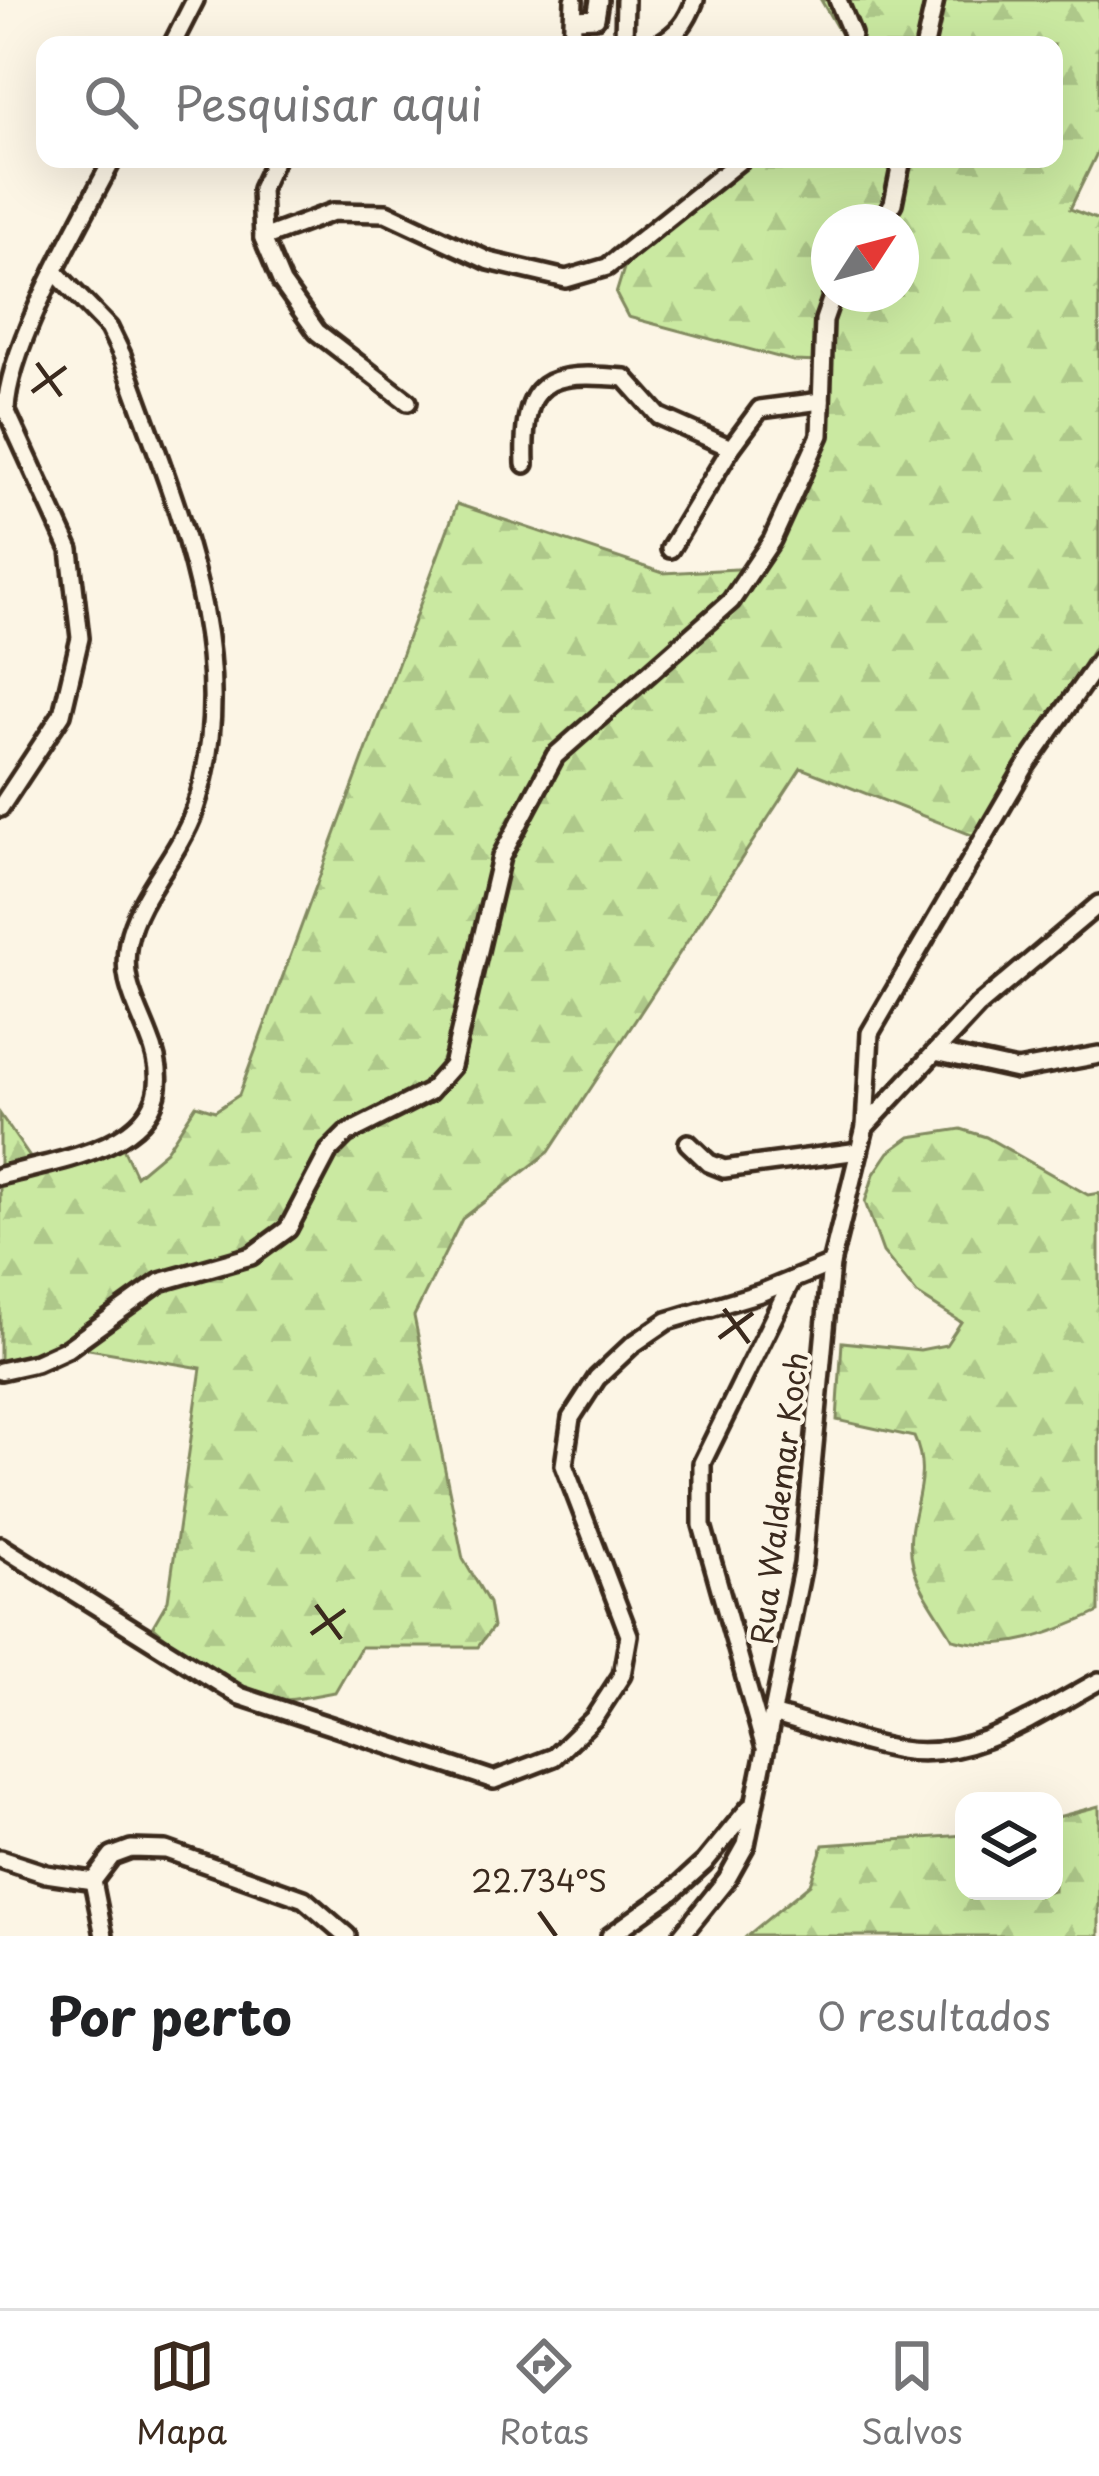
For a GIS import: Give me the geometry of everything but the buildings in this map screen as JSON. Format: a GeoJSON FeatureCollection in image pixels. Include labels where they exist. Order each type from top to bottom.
{"type":"FeatureCollection","features":[{"type":"Feature","properties":{"kind":"street"},"geometry":{"type":"LineString","coordinates":[[177,36],[195,0]]}},
{"type":"Feature","properties":{"kind":"street"},"geometry":{"type":"LineString","coordinates":[[573,36],[574,0]]}},
{"type":"Feature","properties":{"kind":"street"},"geometry":{"type":"LineString","coordinates":[[575,19],[596,18],[599,0]]}},
{"type":"Feature","properties":{"kind":"street"},"geometry":{"type":"LineString","coordinates":[[624,36],[625,0]]}},
{"type":"Feature","properties":{"kind":"street"},"geometry":{"type":"LineString","coordinates":[[674,36],[695,0]]}},
{"type":"Feature","properties":{"kind":"street"},"geometry":{"type":"LineString","coordinates":[[838,0],[852,36]]}},
{"type":"Feature","properties":{"kind":"street"},"geometry":{"type":"LineString","coordinates":[[927,36],[934,0]]}},
{"type":"Feature","properties":{"kind":"street"},"geometry":{"type":"LineString","coordinates":[[0,808],[62,713],[80,638],[70,550],[6,410],[3,388],[108,168]]}},
{"type":"Feature","properties":{"kind":"street"},"geometry":{"type":"LineString","coordinates":[[271,168],[261,189],[263,238],[282,283],[316,332],[408,402]]}},
{"type":"Feature","properties":{"kind":"street"},"geometry":{"type":"LineString","coordinates":[[263,238],[332,212],[386,212],[489,261],[566,279],[608,267],[731,168]]}},
{"type":"Feature","properties":{"kind":"street"},"geometry":{"type":"LineString","coordinates":[[892,204],[900,168]]}},
{"type":"Feature","properties":{"kind":"street"},"geometry":{"type":"LineString","coordinates":[[0,1176],[120,1142],[141,1124],[159,1093],[159,1060],[123,971],[129,934],[193,814],[215,700],[211,635],[195,565],[122,355],[110,328],[55,272]]}},
{"type":"Feature","properties":{"kind":"street"},"geometry":{"type":"LineString","coordinates":[[0,1371],[36,1363],[67,1348],[160,1282],[251,1256],[288,1229],[329,1150],[346,1134],[429,1092],[452,1066],[501,857],[555,756],[731,601],[772,539],[820,435],[826,312]]}},
{"type":"Feature","properties":{"kind":"street"},"geometry":{"type":"LineString","coordinates":[[525,464],[523,423],[530,403],[550,381],[572,374],[625,378],[659,416],[731,448]]}},
{"type":"Feature","properties":{"kind":"street"},"geometry":{"type":"LineString","coordinates":[[670,549],[731,448],[766,405],[821,401]]}},
{"type":"Feature","properties":{"kind":"street","name":"Rua Waldemar Koch"},"geometry":{"type":"LineString","coordinates":[[681,1936],[727,1880],[746,1845],[751,1806],[775,1715],[803,1564],[831,1264],[865,1126],[870,1033],[1025,767],[1099,661]]}},
{"type":"Feature","properties":{"kind":"street"},"geometry":{"type":"LineString","coordinates":[[865,1126],[978,1006],[1099,904]]}},
{"type":"Feature","properties":{"kind":"street"},"geometry":{"type":"LineString","coordinates":[[935,1052],[1017,1070],[1099,1055]]}},
{"type":"Feature","properties":{"kind":"street"},"geometry":{"type":"LineString","coordinates":[[688,1144],[709,1163],[724,1168],[859,1151]]}},
{"type":"Feature","properties":{"kind":"street"},"geometry":{"type":"LineString","coordinates":[[0,1546],[240,1696],[494,1780],[554,1757],[594,1718],[622,1675],[629,1634],[564,1465],[571,1418],[597,1378],[632,1345],[668,1321],[831,1264]]}},
{"type":"Feature","properties":{"kind":"street"},"geometry":{"type":"LineString","coordinates":[[764,1748],[702,1525],[702,1463],[793,1280]]}},
{"type":"Feature","properties":{"kind":"street"},"geometry":{"type":"LineString","coordinates":[[775,1715],[902,1751],[940,1750],[999,1735],[1099,1681]]}},
{"type":"Feature","properties":{"kind":"street"},"geometry":{"type":"LineString","coordinates":[[610,1936],[704,1863],[751,1806]]}},
{"type":"Feature","properties":{"kind":"street"},"geometry":{"type":"LineString","coordinates":[[104,1936],[93,1881],[112,1856],[131,1849],[166,1850],[304,1899],[347,1936]]}},
{"type":"Feature","properties":{"kind":"street"},"geometry":{"type":"LineString","coordinates":[[0,1859],[46,1874],[93,1881]]}},
{"type":"Feature","properties":{"kind":"green space"},"geometry":{"type":"Polygon","coordinates":[[[821,0],[1099,0],[1099,149],[1070,209],[1099,220],[1099,640],[974,836],[801,768],[549,1152],[462,1219],[414,1316],[463,1559],[489,1603],[493,1627],[478,1647],[361,1647],[335,1692],[261,1699],[210,1674],[153,1626],[168,1600],[201,1368],[83,1348],[0,1373],[0,1114],[40,1172],[123,1148],[136,1176],[166,1151],[196,1105],[215,1111],[239,1095],[457,504],[663,573],[755,568],[789,526],[830,428],[820,362],[793,361],[628,317],[616,294],[624,268],[641,248],[737,168],[1063,168],[1063,36],[842,36],[821,0]]]}},
{"type":"Feature","properties":{"kind":"green space"},"geometry":{"type":"Polygon","coordinates":[[[961,1129],[986,1137],[1088,1195],[1099,1193],[1099,1612],[1046,1634],[991,1644],[953,1639],[920,1584],[910,1548],[921,1470],[914,1437],[837,1420],[842,1342],[920,1350],[946,1345],[961,1322],[917,1294],[883,1252],[865,1202],[874,1174],[889,1152],[910,1137],[961,1129]]]}},
{"type":"Feature","properties":{"kind":"green space"},"geometry":{"type":"Polygon","coordinates":[[[1099,1806],[1099,1936],[747,1936],[810,1884],[823,1845],[955,1836],[955,1900],[1063,1900],[1063,1816],[1099,1806]]]}}]}
